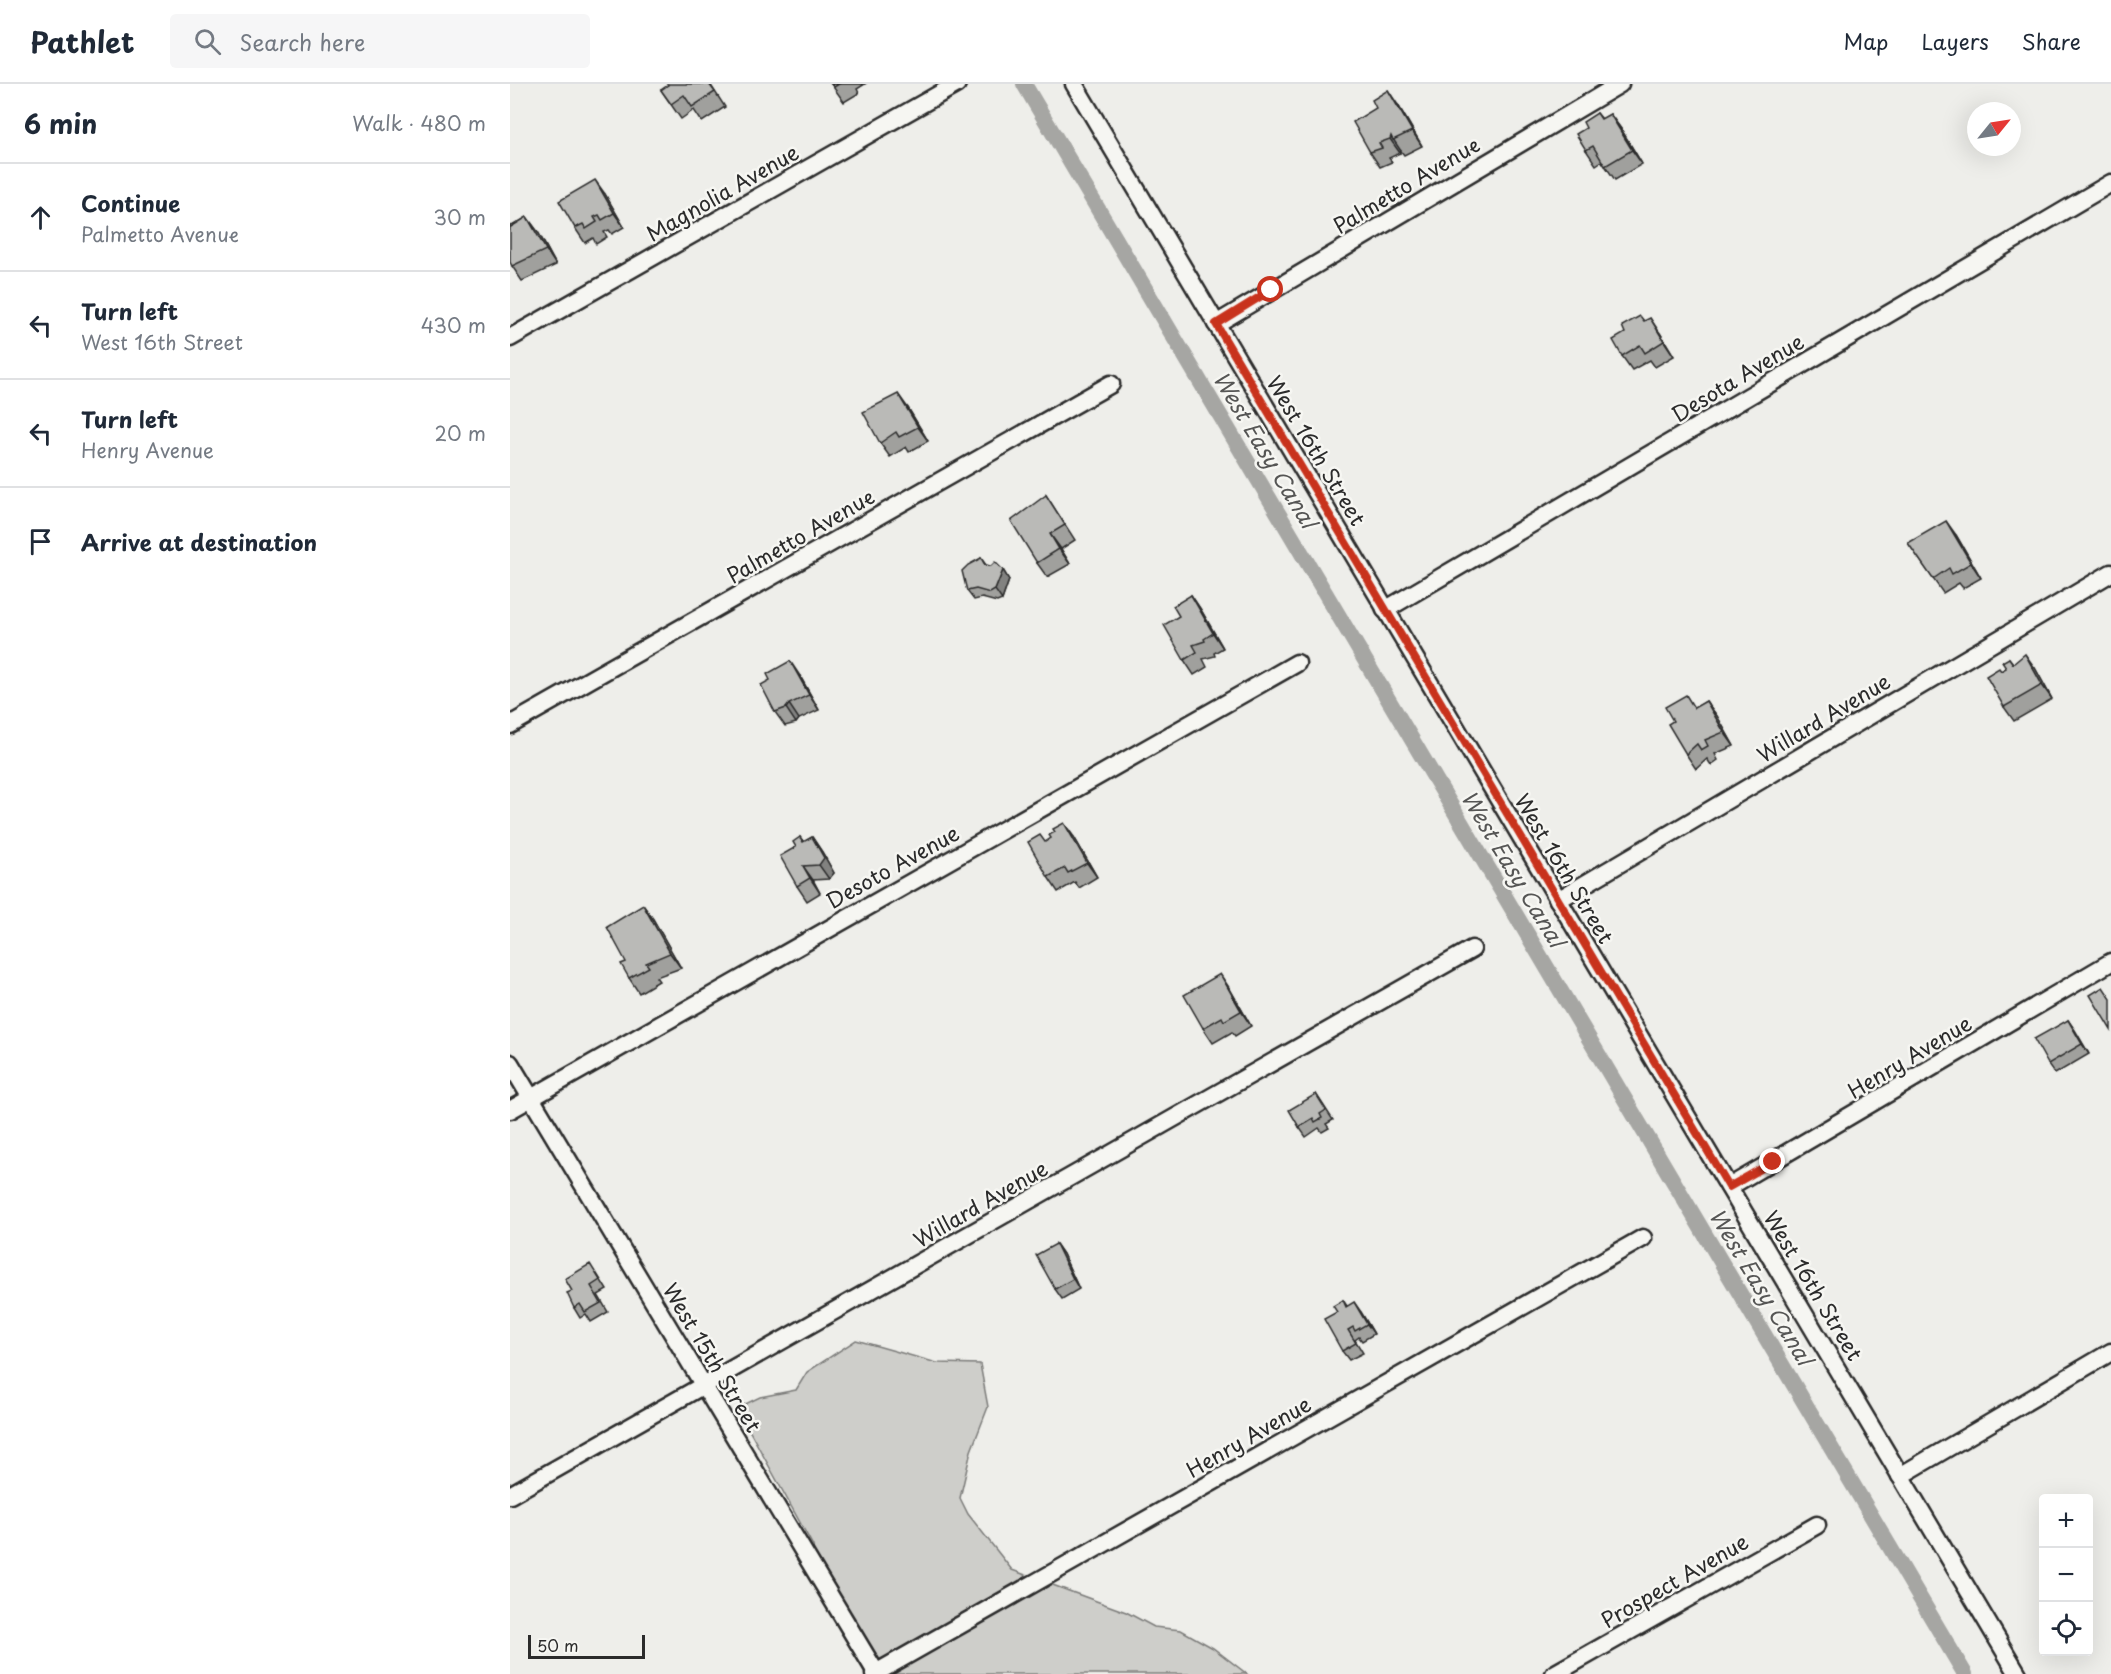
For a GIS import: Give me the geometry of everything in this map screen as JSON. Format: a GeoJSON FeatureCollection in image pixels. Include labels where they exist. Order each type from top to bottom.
{"type":"FeatureCollection","features":[{"type":"Feature","properties":{"kind":"street","name":"Magnolia Avenue"},"geometry":{"type":"LineString","coordinates":[[510,339],[957,84]]}},
{"type":"Feature","properties":{"kind":"street","name":"West 16th Street"},"geometry":{"type":"LineString","coordinates":[[1074,84],[2018,1674]]}},
{"type":"Feature","properties":{"kind":"street","name":"Palmetto Avenue"},"geometry":{"type":"LineString","coordinates":[[1216,324],[1620,84]]}},
{"type":"Feature","properties":{"kind":"street","name":"Desota Avenue"},"geometry":{"type":"LineString","coordinates":[[1385,610],[2111,183]]}},
{"type":"Feature","properties":{"kind":"street","name":"Palmetto Avenue"},"geometry":{"type":"LineString","coordinates":[[510,725],[1112,384]]}},
{"type":"Feature","properties":{"kind":"street","name":"Willard Avenue"},"geometry":{"type":"LineString","coordinates":[[1558,900],[2111,573]]}},
{"type":"Feature","properties":{"kind":"street","name":"Desoto Avenue"},"geometry":{"type":"LineString","coordinates":[[510,1110],[1297,663]]}},
{"type":"Feature","properties":{"kind":"street","name":"Willard Avenue"},"geometry":{"type":"LineString","coordinates":[[510,1495],[1472,949]]}},
{"type":"Feature","properties":{"kind":"street","name":"Henry Avenue"},"geometry":{"type":"LineString","coordinates":[[1729,1187],[2111,962]]}},
{"type":"Feature","properties":{"kind":"street","name":"West 15th Street"},"geometry":{"type":"LineString","coordinates":[[510,1063],[876,1674]]}},
{"type":"Feature","properties":{"kind":"street","name":"Henry Avenue"},"geometry":{"type":"LineString","coordinates":[[876,1674],[1643,1238]]}},
{"type":"Feature","properties":{"kind":"street"},"geometry":{"type":"LineString","coordinates":[[1900,1476],[2111,1352]]}},
{"type":"Feature","properties":{"kind":"street","name":"Prospect Avenue"},"geometry":{"type":"LineString","coordinates":[[1554,1674],[1817,1525]]}},
{"type":"Feature","properties":{"kind":"shaded area"},"geometry":{"type":"Polygon","coordinates":[[[856,1340],[937,1363],[980,1364],[988,1407],[971,1451],[960,1498],[968,1514],[1012,1570],[1126,1612],[1154,1627],[1181,1630],[1213,1648],[1247,1674],[881,1674],[814,1557],[813,1546],[737,1408],[760,1397],[796,1390],[807,1372],[856,1340]]]}},
{"type":"Feature","properties":{"kind":"building"},"geometry":{"type":"Polygon","coordinates":[[[667,84],[709,84],[715,92],[692,107],[684,95],[671,104],[661,90],[667,84]]]}},
{"type":"Feature","properties":{"kind":"building"},"geometry":{"type":"Polygon","coordinates":[[[1388,90],[1412,131],[1393,140],[1391,136],[1390,139],[1379,143],[1382,148],[1370,152],[1353,122],[1376,108],[1372,100],[1388,90]]]}},
{"type":"Feature","properties":{"kind":"building"},"geometry":{"type":"Polygon","coordinates":[[[1597,113],[1601,119],[1610,114],[1632,150],[1605,166],[1593,146],[1586,150],[1576,134],[1586,128],[1583,122],[1597,113]]]}},
{"type":"Feature","properties":{"kind":"building"},"geometry":{"type":"Polygon","coordinates":[[[595,180],[614,213],[602,220],[599,215],[594,217],[597,222],[586,229],[583,224],[575,228],[559,201],[595,180]]]}},
{"type":"Feature","properties":{"kind":"building"},"geometry":{"type":"Polygon","coordinates":[[[527,217],[546,250],[512,266],[510,262],[510,225],[511,227],[527,217]]]}},
{"type":"Feature","properties":{"kind":"building"},"geometry":{"type":"Polygon","coordinates":[[[1640,316],[1644,321],[1650,318],[1664,341],[1645,353],[1640,345],[1622,356],[1613,340],[1625,333],[1622,326],[1640,316]]]}},
{"type":"Feature","properties":{"kind":"building"},"geometry":{"type":"Polygon","coordinates":[[[898,394],[918,427],[899,437],[896,432],[880,443],[863,412],[898,394]]]}},
{"type":"Feature","properties":{"kind":"building"},"geometry":{"type":"Polygon","coordinates":[[[1046,495],[1065,525],[1050,534],[1059,549],[1037,563],[1011,521],[1046,495]]]}},
{"type":"Feature","properties":{"kind":"building"},"geometry":{"type":"Polygon","coordinates":[[[1946,521],[1971,563],[1952,574],[1949,568],[1933,579],[1908,543],[1946,521]]]}},
{"type":"Feature","properties":{"kind":"building"},"geometry":{"type":"Polygon","coordinates":[[[981,558],[985,565],[991,566],[995,562],[1003,570],[995,590],[990,593],[976,589],[967,591],[962,571],[981,558]]]}},
{"type":"Feature","properties":{"kind":"building"},"geometry":{"type":"Polygon","coordinates":[[[1191,595],[1213,633],[1204,639],[1205,641],[1193,645],[1197,652],[1184,660],[1164,625],[1179,616],[1173,606],[1191,595]]]}},
{"type":"Feature","properties":{"kind":"building"},"geometry":{"type":"Polygon","coordinates":[[[2025,654],[2042,685],[2004,707],[1986,676],[1999,668],[2001,671],[2006,668],[2002,662],[2009,658],[2013,664],[2025,654]]]}},
{"type":"Feature","properties":{"kind":"building"},"geometry":{"type":"Polygon","coordinates":[[[790,661],[809,695],[775,712],[761,685],[770,680],[767,674],[790,661]]]}},
{"type":"Feature","properties":{"kind":"building"},"geometry":{"type":"Polygon","coordinates":[[[1686,695],[1694,708],[1706,701],[1724,732],[1705,740],[1708,746],[1701,750],[1697,744],[1686,754],[1668,724],[1673,721],[1665,707],[1686,695]]]}},
{"type":"Feature","properties":{"kind":"building"},"geometry":{"type":"Polygon","coordinates":[[[1064,823],[1087,863],[1068,873],[1065,868],[1048,877],[1028,842],[1040,835],[1045,842],[1051,838],[1049,835],[1055,832],[1053,829],[1064,823]]]}},
{"type":"Feature","properties":{"kind":"building"},"geometry":{"type":"Polygon","coordinates":[[[800,837],[803,842],[812,837],[824,858],[819,865],[803,866],[810,878],[797,886],[780,856],[796,847],[793,842],[800,837]]]}},
{"type":"Feature","properties":{"kind":"building"},"geometry":{"type":"Polygon","coordinates":[[[643,905],[670,953],[646,963],[649,967],[629,978],[621,964],[626,962],[607,927],[643,905]]]}},
{"type":"Feature","properties":{"kind":"building"},"geometry":{"type":"Polygon","coordinates":[[[1220,974],[1241,1011],[1224,1021],[1222,1017],[1203,1028],[1184,995],[1220,974]]]}},
{"type":"Feature","properties":{"kind":"building"},"geometry":{"type":"Polygon","coordinates":[[[2103,987],[2111,999],[2111,1030],[2090,995],[2103,987]]]}},
{"type":"Feature","properties":{"kind":"building"},"geometry":{"type":"Polygon","coordinates":[[[2068,1020],[2082,1044],[2048,1064],[2034,1039],[2068,1020]]]}},
{"type":"Feature","properties":{"kind":"building"},"geometry":{"type":"Polygon","coordinates":[[[1316,1094],[1326,1110],[1320,1114],[1322,1118],[1315,1122],[1313,1118],[1299,1127],[1289,1110],[1316,1094]]]}},
{"type":"Feature","properties":{"kind":"building"},"geometry":{"type":"Polygon","coordinates":[[[1056,1244],[1073,1279],[1055,1289],[1036,1255],[1056,1244]]]}},
{"type":"Feature","properties":{"kind":"building"},"geometry":{"type":"Polygon","coordinates":[[[590,1264],[600,1280],[591,1286],[601,1303],[585,1312],[580,1304],[574,1308],[567,1293],[572,1291],[565,1279],[590,1264]]]}},
{"type":"Feature","properties":{"kind":"building"},"geometry":{"type":"Polygon","coordinates":[[[1343,1300],[1346,1307],[1354,1302],[1367,1324],[1355,1331],[1353,1327],[1348,1330],[1356,1343],[1342,1351],[1324,1319],[1337,1312],[1333,1306],[1343,1300]]]}},
{"type":"Feature","properties":{"kind":"waterway","name":"West Easy Canal"},"geometry":{"type":"LineString","coordinates":[[1024,84],[1965,1674]]}},
{"type":"Feature","properties":{"kind":"route"},"geometry":{"type":"LineString","coordinates":[[1271,290],[1216,324],[1729,1187],[1773,1162]]}}]}
